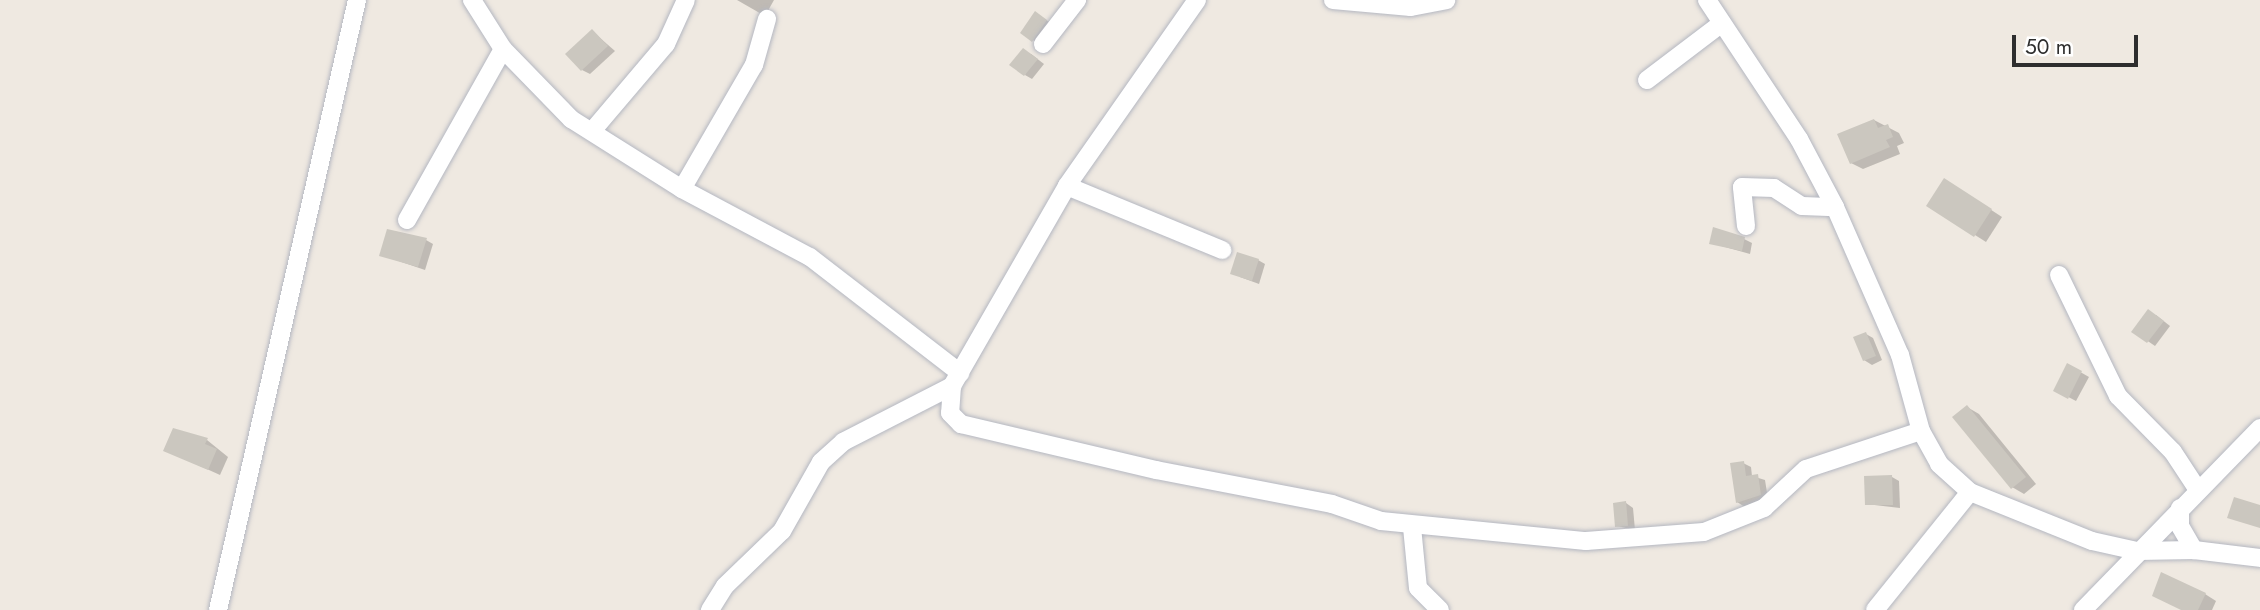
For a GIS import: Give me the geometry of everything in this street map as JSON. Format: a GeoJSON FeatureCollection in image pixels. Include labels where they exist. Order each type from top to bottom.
{"type":"FeatureCollection","features":[{"type":"Feature","properties":{"kind":"street"},"geometry":{"type":"LineString","coordinates":[[218,610],[357,0]]}},
{"type":"Feature","properties":{"kind":"street"},"geometry":{"type":"LineString","coordinates":[[472,0],[503,49],[572,118],[682,189],[810,257],[956,379]]}},
{"type":"Feature","properties":{"kind":"street"},"geometry":{"type":"LineString","coordinates":[[593,130],[666,44],[686,0]]}},
{"type":"Feature","properties":{"kind":"street"},"geometry":{"type":"LineString","coordinates":[[1043,44],[1077,0]]}},
{"type":"Feature","properties":{"kind":"street"},"geometry":{"type":"LineString","coordinates":[[1196,0],[1067,186],[956,379],[950,413],[961,424],[1156,470],[1332,504],[1412,527],[1586,541],[1704,532],[1764,508],[1806,469],[1921,431]]}},
{"type":"Feature","properties":{"kind":"street"},"geometry":{"type":"LineString","coordinates":[[1333,0],[1411,7],[1446,0]]}},
{"type":"Feature","properties":{"kind":"street"},"geometry":{"type":"LineString","coordinates":[[1707,0],[1799,139],[1835,207],[1900,355],[1921,431],[1939,464],[1970,492],[2092,541],[2137,551],[2194,550],[2260,558]]}},
{"type":"Feature","properties":{"kind":"street"},"geometry":{"type":"LineString","coordinates":[[682,189],[754,65],[767,19]]}},
{"type":"Feature","properties":{"kind":"street"},"geometry":{"type":"LineString","coordinates":[[1647,80],[1722,23]]}},
{"type":"Feature","properties":{"kind":"street"},"geometry":{"type":"LineString","coordinates":[[407,220],[503,49]]}},
{"type":"Feature","properties":{"kind":"street"},"geometry":{"type":"LineString","coordinates":[[1067,186],[1222,250]]}},
{"type":"Feature","properties":{"kind":"street"},"geometry":{"type":"LineString","coordinates":[[1746,226],[1742,187],[1774,188],[1802,206],[1835,207]]}},
{"type":"Feature","properties":{"kind":"street"},"geometry":{"type":"LineString","coordinates":[[2059,275],[2118,396],[2174,452],[2198,490]]}},
{"type":"Feature","properties":{"kind":"street"},"geometry":{"type":"LineString","coordinates":[[710,610],[725,586],[782,531],[821,462],[843,442],[956,379]]}},
{"type":"Feature","properties":{"kind":"street"},"geometry":{"type":"LineString","coordinates":[[2083,610],[2137,551],[2260,428]]}},
{"type":"Feature","properties":{"kind":"street"},"geometry":{"type":"LineString","coordinates":[[1875,610],[1970,492]]}},
{"type":"Feature","properties":{"kind":"street"},"geometry":{"type":"LineString","coordinates":[[2180,508],[2180,526],[2194,550]]}},
{"type":"Feature","properties":{"kind":"street"},"geometry":{"type":"LineString","coordinates":[[1412,527],[1418,588],[1440,610]]}},
{"type":"Feature","properties":{"kind":"building"},"geometry":{"type":"Polygon","coordinates":[[[1035,11],[1047,20],[1032,42],[1020,33],[1035,11]]]}},
{"type":"Feature","properties":{"kind":"building"},"geometry":{"type":"Polygon","coordinates":[[[592,29],[608,46],[581,71],[565,54],[592,29]]]}},
{"type":"Feature","properties":{"kind":"building"},"geometry":{"type":"Polygon","coordinates":[[[1023,48],[1038,59],[1024,76],[1009,65],[1023,48]]]}},
{"type":"Feature","properties":{"kind":"building"},"geometry":{"type":"Polygon","coordinates":[[[1874,119],[1878,128],[1888,124],[1893,137],[1886,140],[1890,147],[1850,164],[1837,134],[1874,119]]]}},
{"type":"Feature","properties":{"kind":"building"},"geometry":{"type":"Polygon","coordinates":[[[1944,178],[1992,209],[1974,237],[1926,206],[1944,178]]]}},
{"type":"Feature","properties":{"kind":"building"},"geometry":{"type":"Polygon","coordinates":[[[1713,227],[1745,237],[1742,251],[1709,244],[1713,227]]]}},
{"type":"Feature","properties":{"kind":"building"},"geometry":{"type":"Polygon","coordinates":[[[387,229],[427,238],[418,267],[379,256],[387,229]]]}},
{"type":"Feature","properties":{"kind":"building"},"geometry":{"type":"Polygon","coordinates":[[[1237,252],[1259,259],[1252,281],[1230,274],[1237,252]]]}},
{"type":"Feature","properties":{"kind":"building"},"geometry":{"type":"Polygon","coordinates":[[[2148,309],[2164,321],[2147,343],[2131,332],[2148,309]]]}},
{"type":"Feature","properties":{"kind":"building"},"geometry":{"type":"Polygon","coordinates":[[[1866,332],[1876,356],[1863,361],[1853,337],[1866,332]]]}},
{"type":"Feature","properties":{"kind":"building"},"geometry":{"type":"Polygon","coordinates":[[[2067,363],[2082,371],[2068,399],[2053,391],[2067,363]]]}},
{"type":"Feature","properties":{"kind":"building"},"geometry":{"type":"Polygon","coordinates":[[[1967,405],[2026,477],[2011,489],[1952,417],[1967,405]]]}},
{"type":"Feature","properties":{"kind":"building"},"geometry":{"type":"Polygon","coordinates":[[[173,428],[208,438],[205,444],[217,449],[208,470],[163,451],[173,428]]]}},
{"type":"Feature","properties":{"kind":"building"},"geometry":{"type":"Polygon","coordinates":[[[1744,461],[1746,476],[1758,474],[1761,495],[1736,503],[1730,463],[1744,461]]]}},
{"type":"Feature","properties":{"kind":"building"},"geometry":{"type":"Polygon","coordinates":[[[1892,475],[1893,505],[1865,505],[1864,476],[1892,475]]]}},
{"type":"Feature","properties":{"kind":"building"},"geometry":{"type":"Polygon","coordinates":[[[2234,497],[2260,505],[2260,528],[2227,518],[2234,497]]]}},
{"type":"Feature","properties":{"kind":"building"},"geometry":{"type":"Polygon","coordinates":[[[1626,501],[1628,526],[1615,527],[1613,503],[1626,501]]]}},
{"type":"Feature","properties":{"kind":"building"},"geometry":{"type":"Polygon","coordinates":[[[2161,572],[2206,593],[2198,610],[2181,610],[2152,596],[2161,572]]]}}]}
